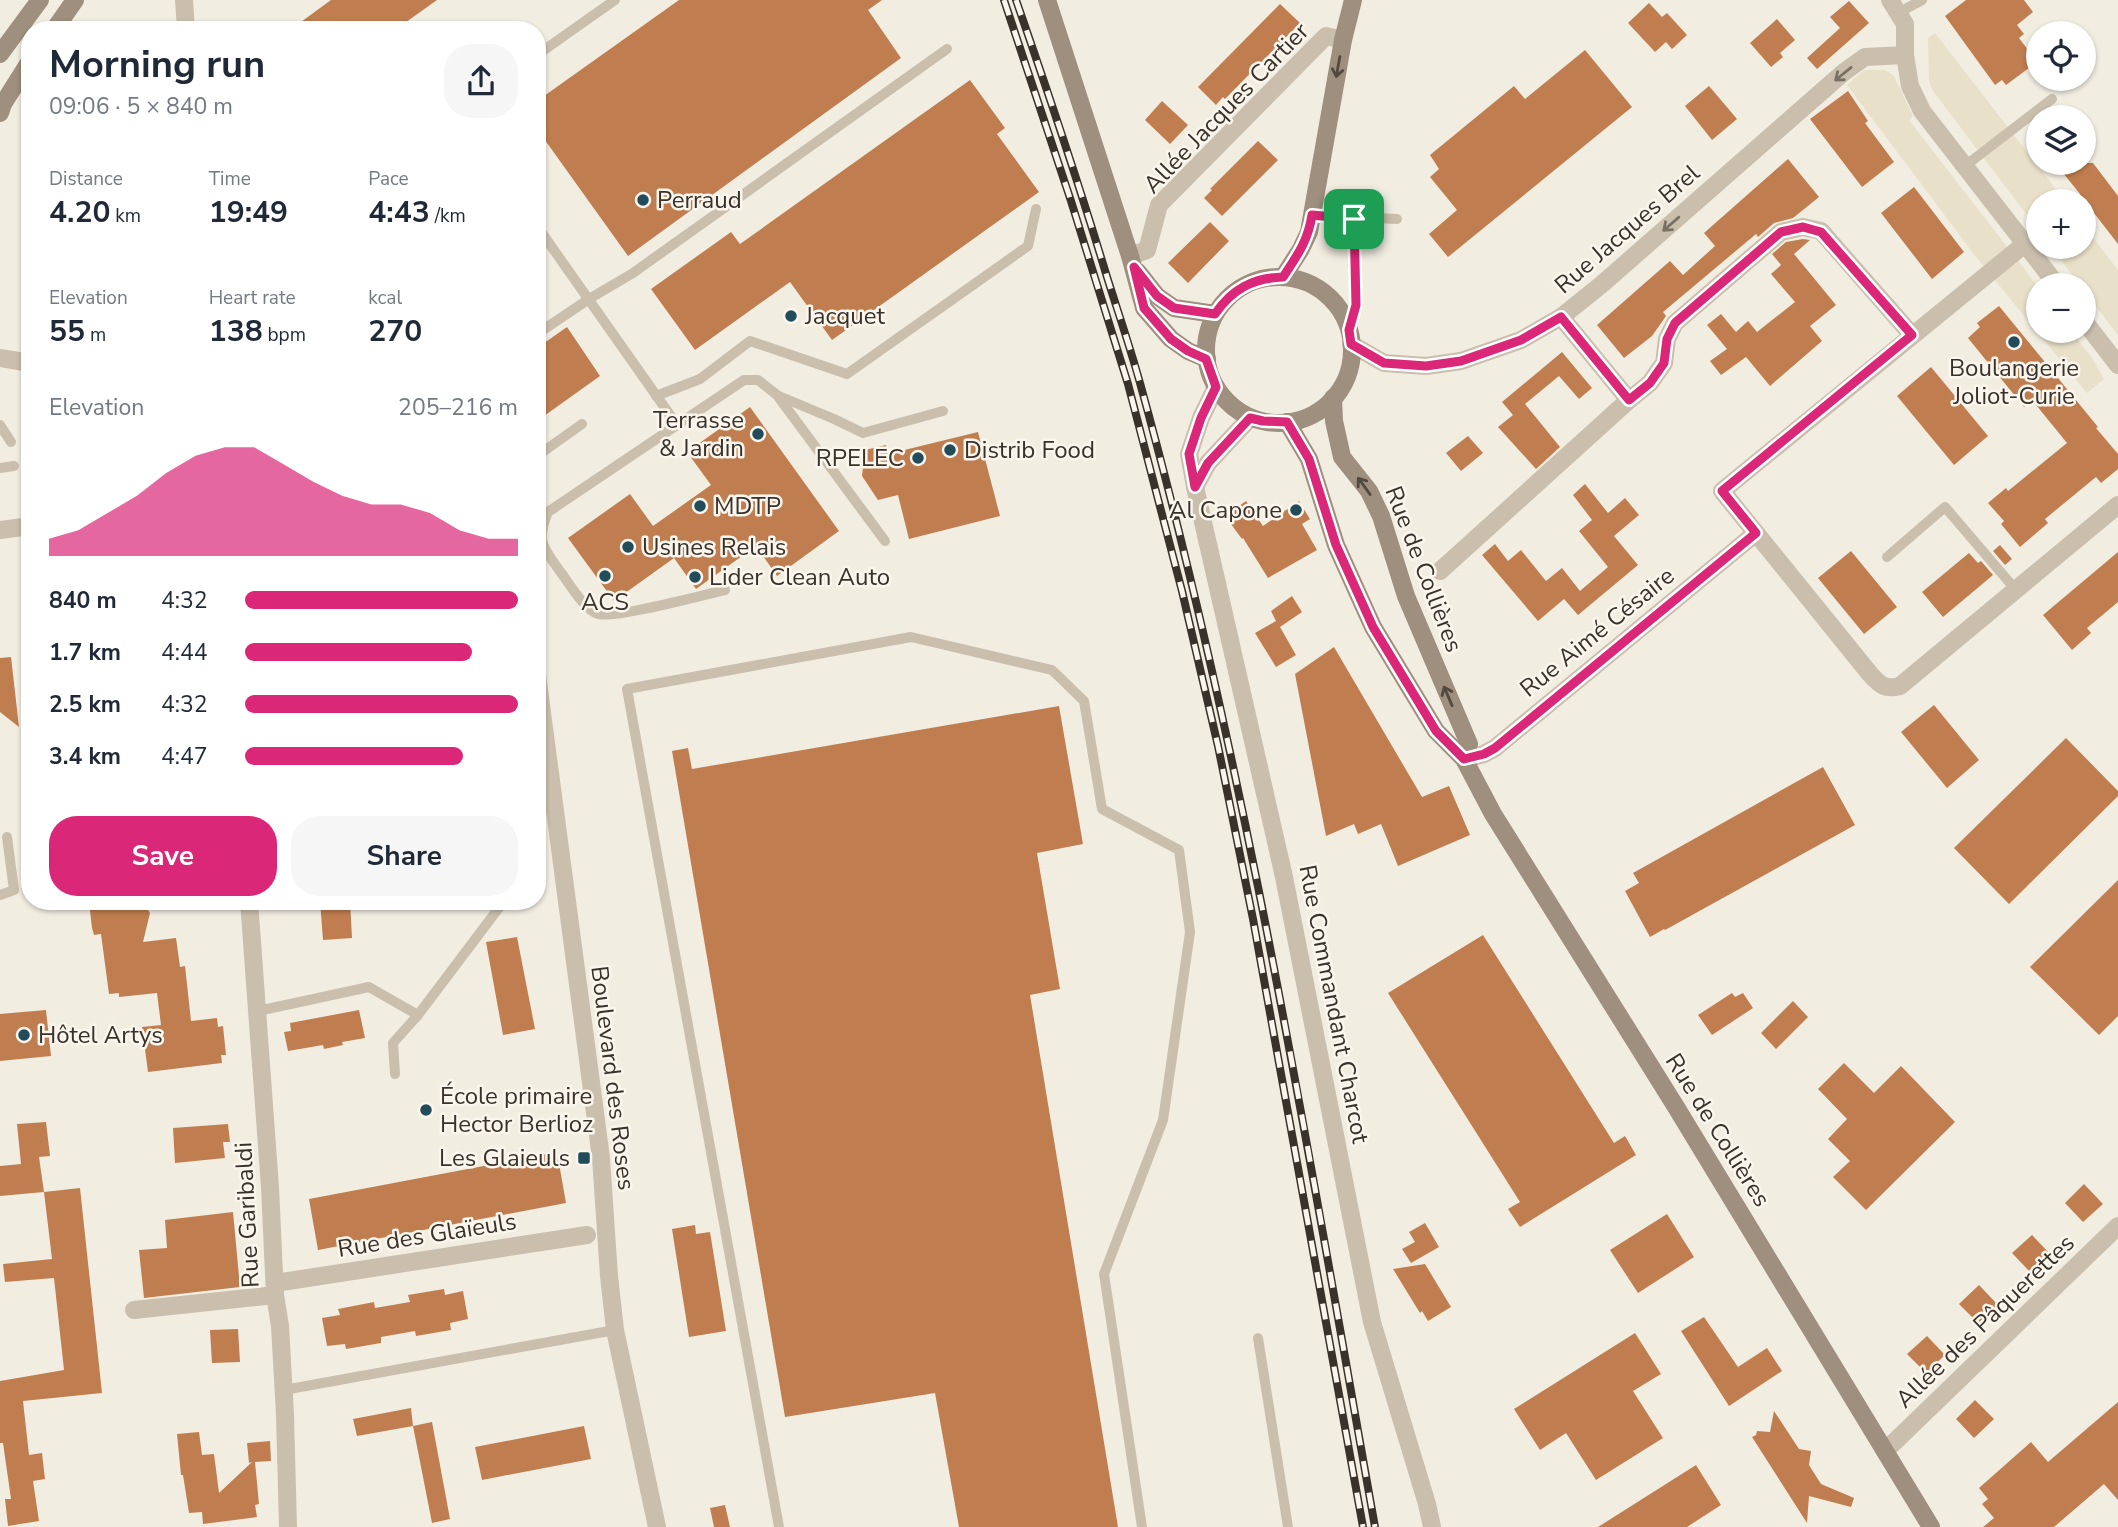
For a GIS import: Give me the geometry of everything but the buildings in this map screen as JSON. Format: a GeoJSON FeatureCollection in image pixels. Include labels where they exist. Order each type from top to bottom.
{"type":"FeatureCollection","features":[{"type":"Feature","properties":{"kind":"main road"},"geometry":{"type":"LineString","coordinates":[[24,21],[40,0]]}},
{"type":"Feature","properties":{"kind":"main road"},"geometry":{"type":"LineString","coordinates":[[60,21],[75,0]]}},
{"type":"Feature","properties":{"kind":"main road"},"geometry":{"type":"LineString","coordinates":[[1047,0],[1132,262],[1144,308],[1171,339],[1206,359]]}},
{"type":"Feature","properties":{"kind":"main road"},"geometry":{"type":"LineString","coordinates":[[1283,277],[1309,232],[1343,40],[1353,0]]}},
{"type":"Feature","properties":{"kind":"main road"},"geometry":{"type":"LineString","coordinates":[[0,54],[21,26]]}},
{"type":"Feature","properties":{"kind":"main road"},"geometry":{"type":"LineString","coordinates":[[0,113],[21,75]]}},
{"type":"Feature","properties":{"kind":"main road"},"geometry":{"type":"LineString","coordinates":[[1132,262],[1157,296],[1174,308],[1215,314]]}},
{"type":"Feature","properties":{"kind":"main road"},"geometry":{"type":"LineString","coordinates":[[1283,277],[1299,280],[1319,289],[1334,303],[1350,337],[1351,359],[1347,376],[1333,398],[1316,413],[1287,422],[1263,421],[1250,418],[1233,407],[1216,387],[1206,359],[1206,343],[1215,314],[1234,292],[1249,283],[1283,277]]}},
{"type":"Feature","properties":{"kind":"main road","name":"Rue de Collières"},"geometry":{"type":"LineString","coordinates":[[1333,398],[1334,421],[1342,457],[1368,491],[1381,516],[1406,596],[1469,744],[1464,759]]}},
{"type":"Feature","properties":{"kind":"main road","name":"Rue de Collières"},"geometry":{"type":"LineString","coordinates":[[1287,422],[1309,459],[1336,545],[1373,627],[1436,731],[1464,759],[1493,814],[1676,1107],[1931,1527]]}},
{"type":"Feature","properties":{"kind":"street"},"geometry":{"type":"LineString","coordinates":[[184,0],[185,21]]}},
{"type":"Feature","properties":{"kind":"street"},"geometry":{"type":"LineString","coordinates":[[1894,6],[1905,24],[1905,55],[1910,86],[1922,111],[2026,243],[1722,491],[1881,686],[1891,688],[1900,686],[2118,505]]}},
{"type":"Feature","properties":{"kind":"street","name":"Allée Jacques Cartier"},"geometry":{"type":"LineString","coordinates":[[1132,262],[1147,250],[1159,205],[1326,36],[1343,40]]}},
{"type":"Feature","properties":{"kind":"street","name":"Rue Jacques Brel"},"geometry":{"type":"LineString","coordinates":[[1350,337],[1384,363],[1426,366],[1461,361],[1521,340],[1561,317],[1601,285],[1844,72],[1865,57],[1905,55]]}},
{"type":"Feature","properties":{"kind":"street"},"geometry":{"type":"LineString","coordinates":[[1440,570],[1650,383],[1664,363],[1667,339],[1675,323],[1781,232],[1803,227],[1821,232],[1912,335]]}},
{"type":"Feature","properties":{"kind":"street"},"geometry":{"type":"LineString","coordinates":[[1561,317],[1629,400]]}},
{"type":"Feature","properties":{"kind":"street"},"geometry":{"type":"LineString","coordinates":[[2096,337],[2118,365]]}},
{"type":"Feature","properties":{"kind":"street"},"geometry":{"type":"LineString","coordinates":[[0,358],[21,362]]}},
{"type":"Feature","properties":{"kind":"street","name":"Rue Commandant Charcot"},"geometry":{"type":"LineString","coordinates":[[1216,387],[1201,418],[1189,454],[1195,487],[1284,877],[1372,1322],[1432,1527]]}},
{"type":"Feature","properties":{"kind":"street"},"geometry":{"type":"LineString","coordinates":[[1195,487],[1208,463],[1250,418]]}},
{"type":"Feature","properties":{"kind":"street"},"geometry":{"type":"LineString","coordinates":[[0,530],[21,527]]}},
{"type":"Feature","properties":{"kind":"street","name":"Rue Aimé Césaire"},"geometry":{"type":"LineString","coordinates":[[1464,759],[1495,748],[1756,533]]}},
{"type":"Feature","properties":{"kind":"street","name":"Boulevard des Roses"},"geometry":{"type":"LineString","coordinates":[[546,749],[601,1158],[615,1330],[657,1527]]}},
{"type":"Feature","properties":{"kind":"street","name":"Rue Garibaldi"},"geometry":{"type":"LineString","coordinates":[[250,910],[284,1390],[288,1527]]}},
{"type":"Feature","properties":{"kind":"street","name":"Allée des Pâquerettes"},"geometry":{"type":"LineString","coordinates":[[1885,1451],[2118,1226]]}},
{"type":"Feature","properties":{"kind":"street","name":"Rue des Glaïeuls"},"geometry":{"type":"LineString","coordinates":[[134,1310],[275,1289],[587,1234]]}},
{"type":"Feature","properties":{"kind":"lane"},"geometry":{"type":"LineString","coordinates":[[546,49],[615,0]]}},
{"type":"Feature","properties":{"kind":"lane"},"geometry":{"type":"LineString","coordinates":[[1894,6],[1922,0]]}},
{"type":"Feature","properties":{"kind":"lane"},"geometry":{"type":"LineString","coordinates":[[546,328],[634,273],[947,49]]}},
{"type":"Feature","properties":{"kind":"lane"},"geometry":{"type":"LineString","coordinates":[[1965,166],[2052,99]]}},
{"type":"Feature","properties":{"kind":"lane"},"geometry":{"type":"LineString","coordinates":[[656,396],[700,379],[750,341],[847,374],[1027,246],[1036,209]]}},
{"type":"Feature","properties":{"kind":"lane"},"geometry":{"type":"LineString","coordinates":[[1312,215],[1397,219]]}},
{"type":"Feature","properties":{"kind":"lane"},"geometry":{"type":"LineString","coordinates":[[1350,337],[1356,305],[1354,219]]}},
{"type":"Feature","properties":{"kind":"lane"},"geometry":{"type":"LineString","coordinates":[[546,239],[677,425]]}},
{"type":"Feature","properties":{"kind":"lane"},"geometry":{"type":"LineString","coordinates":[[546,517],[548,512],[744,380],[758,380],[776,395],[885,541]]}},
{"type":"Feature","properties":{"kind":"lane"},"geometry":{"type":"LineString","coordinates":[[776,395],[863,433],[943,411]]}},
{"type":"Feature","properties":{"kind":"lane"},"geometry":{"type":"LineString","coordinates":[[546,450],[582,424]]}},
{"type":"Feature","properties":{"kind":"lane"},"geometry":{"type":"LineString","coordinates":[[0,425],[11,442]]}},
{"type":"Feature","properties":{"kind":"lane"},"geometry":{"type":"LineString","coordinates":[[0,468],[14,466]]}},
{"type":"Feature","properties":{"kind":"lane"},"geometry":{"type":"LineString","coordinates":[[1887,557],[1945,507],[2016,590]]}},
{"type":"Feature","properties":{"kind":"lane"},"geometry":{"type":"LineString","coordinates":[[546,552],[582,601],[597,614],[617,614],[725,590]]}},
{"type":"Feature","properties":{"kind":"lane"},"geometry":{"type":"LineString","coordinates":[[779,1527],[627,689],[911,637],[1052,670],[1084,701],[1102,809],[1179,850],[1190,932],[1163,1120],[1104,1274],[1142,1527]]}},
{"type":"Feature","properties":{"kind":"lane"},"geometry":{"type":"LineString","coordinates":[[0,895],[13,891],[7,837]]}},
{"type":"Feature","properties":{"kind":"lane"},"geometry":{"type":"LineString","coordinates":[[395,1074],[393,1043],[418,1015],[497,910]]}},
{"type":"Feature","properties":{"kind":"lane"},"geometry":{"type":"LineString","coordinates":[[258,1011],[369,987],[418,1015]]}},
{"type":"Feature","properties":{"kind":"lane"},"geometry":{"type":"LineString","coordinates":[[284,1390],[615,1330]]}},
{"type":"Feature","properties":{"kind":"lane"},"geometry":{"type":"LineString","coordinates":[[1258,1338],[1288,1527]]}},
{"type":"Feature","properties":{"kind":"shaded area"},"geometry":{"type":"Polygon","coordinates":[[[1935,33],[2026,151],[2026,175],[2045,175],[2056,189],[2026,189],[2026,214],[1933,91],[1929,81],[1928,38],[1935,33]]]}},
{"type":"Feature","properties":{"kind":"shaded area"},"geometry":{"type":"Polygon","coordinates":[[[1864,70],[1885,70],[1894,76],[1913,116],[1909,120],[2027,273],[2026,318],[1976,257],[1847,85],[1864,70]]]}},
{"type":"Feature","properties":{"kind":"shaded area"},"geometry":{"type":"Polygon","coordinates":[[[2096,242],[2118,270],[2118,335],[2096,307],[2096,273],[2071,273],[2060,259],[2096,259],[2096,242]]]}},
{"type":"Feature","properties":{"kind":"shaded area"},"geometry":{"type":"Polygon","coordinates":[[[2046,343],[2080,343],[2104,379],[2087,393],[2046,343]]]}},
{"type":"Feature","properties":{"kind":"railway"},"geometry":{"type":"LineString","coordinates":[[1004,0],[1128,384],[1182,591],[1218,746],[1253,919],[1363,1527]]}},
{"type":"Feature","properties":{"kind":"railway"},"geometry":{"type":"LineString","coordinates":[[1016,0],[1136,370],[1211,667],[1271,952],[1375,1527]]}},
{"type":"Feature","properties":{"kind":"place","name":"Perraud"},"geometry":{"type":"Point","coordinates":[643,200]}},
{"type":"Feature","properties":{"kind":"place","name":"Jacquet"},"geometry":{"type":"Point","coordinates":[791,316]}},
{"type":"Feature","properties":{"kind":"place","name":"Boulangerie Joliot-Curie"},"geometry":{"type":"Point","coordinates":[2014,342]}},
{"type":"Feature","properties":{"kind":"place","name":"Terrasse & Jardin"},"geometry":{"type":"Point","coordinates":[758,434]}},
{"type":"Feature","properties":{"kind":"place","name":"Distrib Food"},"geometry":{"type":"Point","coordinates":[950,450]}},
{"type":"Feature","properties":{"kind":"place","name":"RPELEC"},"geometry":{"type":"Point","coordinates":[918,458]}},
{"type":"Feature","properties":{"kind":"place","name":"MDTP"},"geometry":{"type":"Point","coordinates":[700,506]}},
{"type":"Feature","properties":{"kind":"place","name":"Al Capone"},"geometry":{"type":"Point","coordinates":[1296,510]}},
{"type":"Feature","properties":{"kind":"place","name":"Usines Relais"},"geometry":{"type":"Point","coordinates":[628,547]}},
{"type":"Feature","properties":{"kind":"place","name":"ACS"},"geometry":{"type":"Point","coordinates":[605,576]}},
{"type":"Feature","properties":{"kind":"place","name":"Lider Clean Auto"},"geometry":{"type":"Point","coordinates":[695,577]}},
{"type":"Feature","properties":{"kind":"place","name":"Hôtel Artys"},"geometry":{"type":"Point","coordinates":[24,1035]}},
{"type":"Feature","properties":{"kind":"place","name":"École primaire Hector Berlioz"},"geometry":{"type":"Point","coordinates":[426,1110]}},
{"type":"Feature","properties":{"kind":"place","name":"Les Glaieuls"},"geometry":{"type":"Point","coordinates":[584,1158]}},
{"type":"Feature","properties":{"kind":"route"},"geometry":{"type":"LineString","coordinates":[[1312,215],[1354,219],[1356,305],[1349,330],[1351,344],[1384,363],[1426,366],[1461,361],[1521,340],[1561,317],[1629,400],[1650,383],[1664,363],[1667,339],[1675,323],[1781,232],[1803,227],[1821,232],[1912,335],[1722,491],[1756,533],[1495,748],[1464,759],[1436,731],[1373,627],[1336,545],[1309,459],[1287,422],[1250,418],[1208,463],[1195,487],[1189,454],[1201,418],[1216,387],[1206,359],[1171,339],[1144,308],[1134,267],[1157,296],[1174,308],[1215,314],[1234,292],[1249,283],[1283,277],[1301,250],[1309,232],[1312,215]]}}]}
